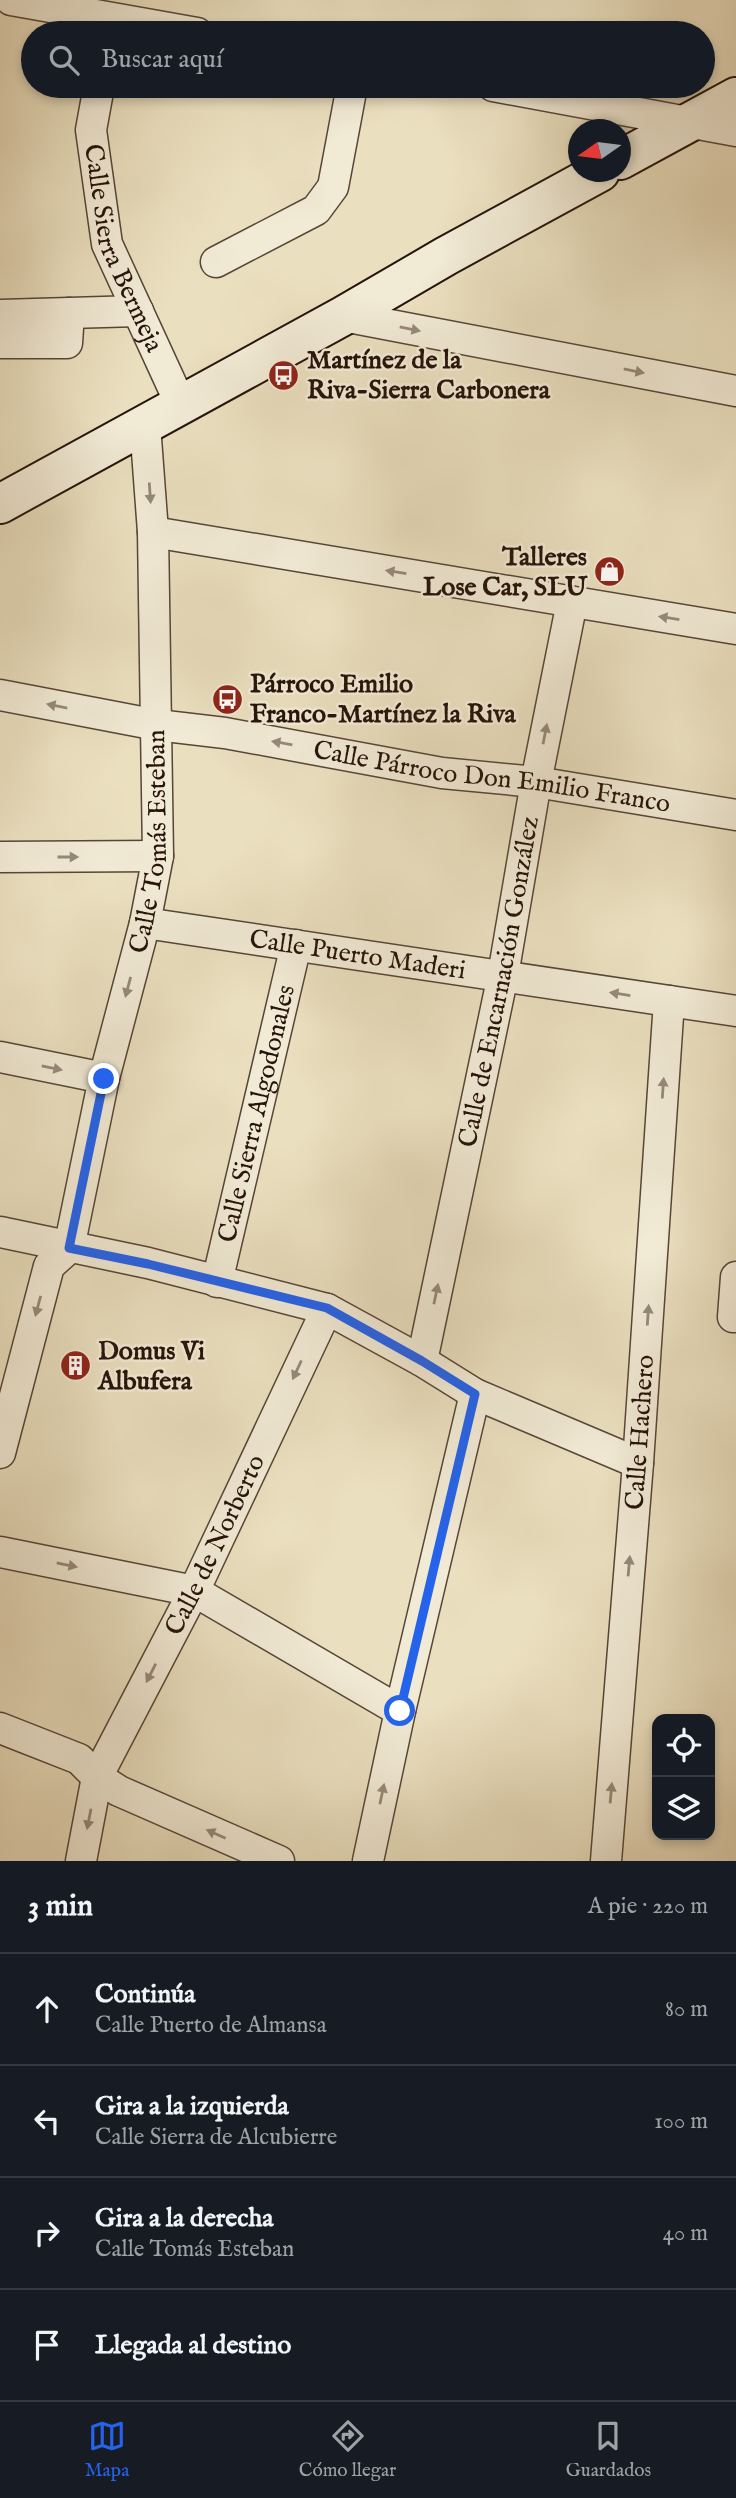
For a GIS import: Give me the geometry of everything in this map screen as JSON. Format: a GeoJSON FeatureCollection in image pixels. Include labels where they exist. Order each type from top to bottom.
{"type":"FeatureCollection","features":[{"type":"Feature","properties":{"kind":"street"},"geometry":{"type":"LineString","coordinates":[[11,0],[132,21]]}},
{"type":"Feature","properties":{"kind":"street"},"geometry":{"type":"LineString","coordinates":[[631,155],[736,97]]}},
{"type":"Feature","properties":{"kind":"street","name":"Calle Sierra Bermeja"},"geometry":{"type":"LineString","coordinates":[[97,98],[91,130],[107,244],[181,405]]}},
{"type":"Feature","properties":{"kind":"street"},"geometry":{"type":"LineString","coordinates":[[216,262],[316,210],[333,187],[350,98]]}},
{"type":"Feature","properties":{"kind":"street"},"geometry":{"type":"LineString","coordinates":[[559,98],[736,131]]}},
{"type":"Feature","properties":{"kind":"street"},"geometry":{"type":"LineString","coordinates":[[0,505],[343,317],[446,256],[582,182]]}},
{"type":"Feature","properties":{"kind":"street"},"geometry":{"type":"LineString","coordinates":[[0,315],[138,311]]}},
{"type":"Feature","properties":{"kind":"street"},"geometry":{"type":"LineString","coordinates":[[0,342],[67,343],[69,313]]}},
{"type":"Feature","properties":{"kind":"street"},"geometry":{"type":"LineString","coordinates":[[343,317],[736,391]]}},
{"type":"Feature","properties":{"kind":"street","name":"Calle Tomás Esteban"},"geometry":{"type":"LineString","coordinates":[[69,1248],[104,1079],[145,923],[158,856],[153,532],[145,425]]}},
{"type":"Feature","properties":{"kind":"street"},"geometry":{"type":"LineString","coordinates":[[153,532],[736,629]]}},
{"type":"Feature","properties":{"kind":"street","name":"Calle de Encarnación González"},"geometry":{"type":"LineString","coordinates":[[422,1361],[503,975],[536,782],[572,602]]}},
{"type":"Feature","properties":{"kind":"street","name":"Calle Párroco Don Emilio Franco"},"geometry":{"type":"LineString","coordinates":[[0,695],[157,725],[225,733],[442,772],[536,782],[736,816]]}},
{"type":"Feature","properties":{"kind":"street"},"geometry":{"type":"LineString","coordinates":[[0,857],[158,856]]}},
{"type":"Feature","properties":{"kind":"street","name":"Calle Puerto Maderi"},"geometry":{"type":"LineString","coordinates":[[145,923],[736,1011]]}},
{"type":"Feature","properties":{"kind":"street","name":"Calle Sierra Algodonales"},"geometry":{"type":"LineString","coordinates":[[217,1282],[296,945]]}},
{"type":"Feature","properties":{"kind":"street","name":"Calle Hachero"},"geometry":{"type":"LineString","coordinates":[[606,1861],[638,1463],[669,1001]]}},
{"type":"Feature","properties":{"kind":"street"},"geometry":{"type":"LineString","coordinates":[[0,1057],[104,1079]]}},
{"type":"Feature","properties":{"kind":"street"},"geometry":{"type":"LineString","coordinates":[[0,1233],[148,1264],[327,1308],[475,1394],[638,1463]]}},
{"type":"Feature","properties":{"kind":"street"},"geometry":{"type":"LineString","coordinates":[[0,1453],[49,1266],[69,1248]]}},
{"type":"Feature","properties":{"kind":"street"},"geometry":{"type":"LineString","coordinates":[[734,1317],[736,1277]]}},
{"type":"Feature","properties":{"kind":"street","name":"Calle de Norberto"},"geometry":{"type":"LineString","coordinates":[[81,1861],[97,1777],[194,1591],[327,1308]]}},
{"type":"Feature","properties":{"kind":"street"},"geometry":{"type":"LineString","coordinates":[[368,1861],[400,1711],[475,1394]]}},
{"type":"Feature","properties":{"kind":"street"},"geometry":{"type":"LineString","coordinates":[[0,1552],[194,1591],[400,1711]]}},
{"type":"Feature","properties":{"kind":"street"},"geometry":{"type":"LineString","coordinates":[[0,1728],[79,1759],[97,1777],[119,1791],[279,1861]]}},
{"type":"Feature","properties":{"kind":"place","name":"Martínez de la Riva-Sierra Carbonera"},"geometry":{"type":"Point","coordinates":[284,375]}},
{"type":"Feature","properties":{"kind":"place","name":"Talleres Lose Car, SLU"},"geometry":{"type":"Point","coordinates":[610,572]}},
{"type":"Feature","properties":{"kind":"place","name":"Párroco Emilio Franco-Martínez la Riva"},"geometry":{"type":"Point","coordinates":[227,699]}},
{"type":"Feature","properties":{"kind":"place","name":"Domus Vi Albufera"},"geometry":{"type":"Point","coordinates":[75,1366]}},
{"type":"Feature","properties":{"kind":"route"},"geometry":{"type":"LineString","coordinates":[[104,1079],[69,1248],[148,1264],[327,1308],[475,1394],[400,1711]]}}]}
